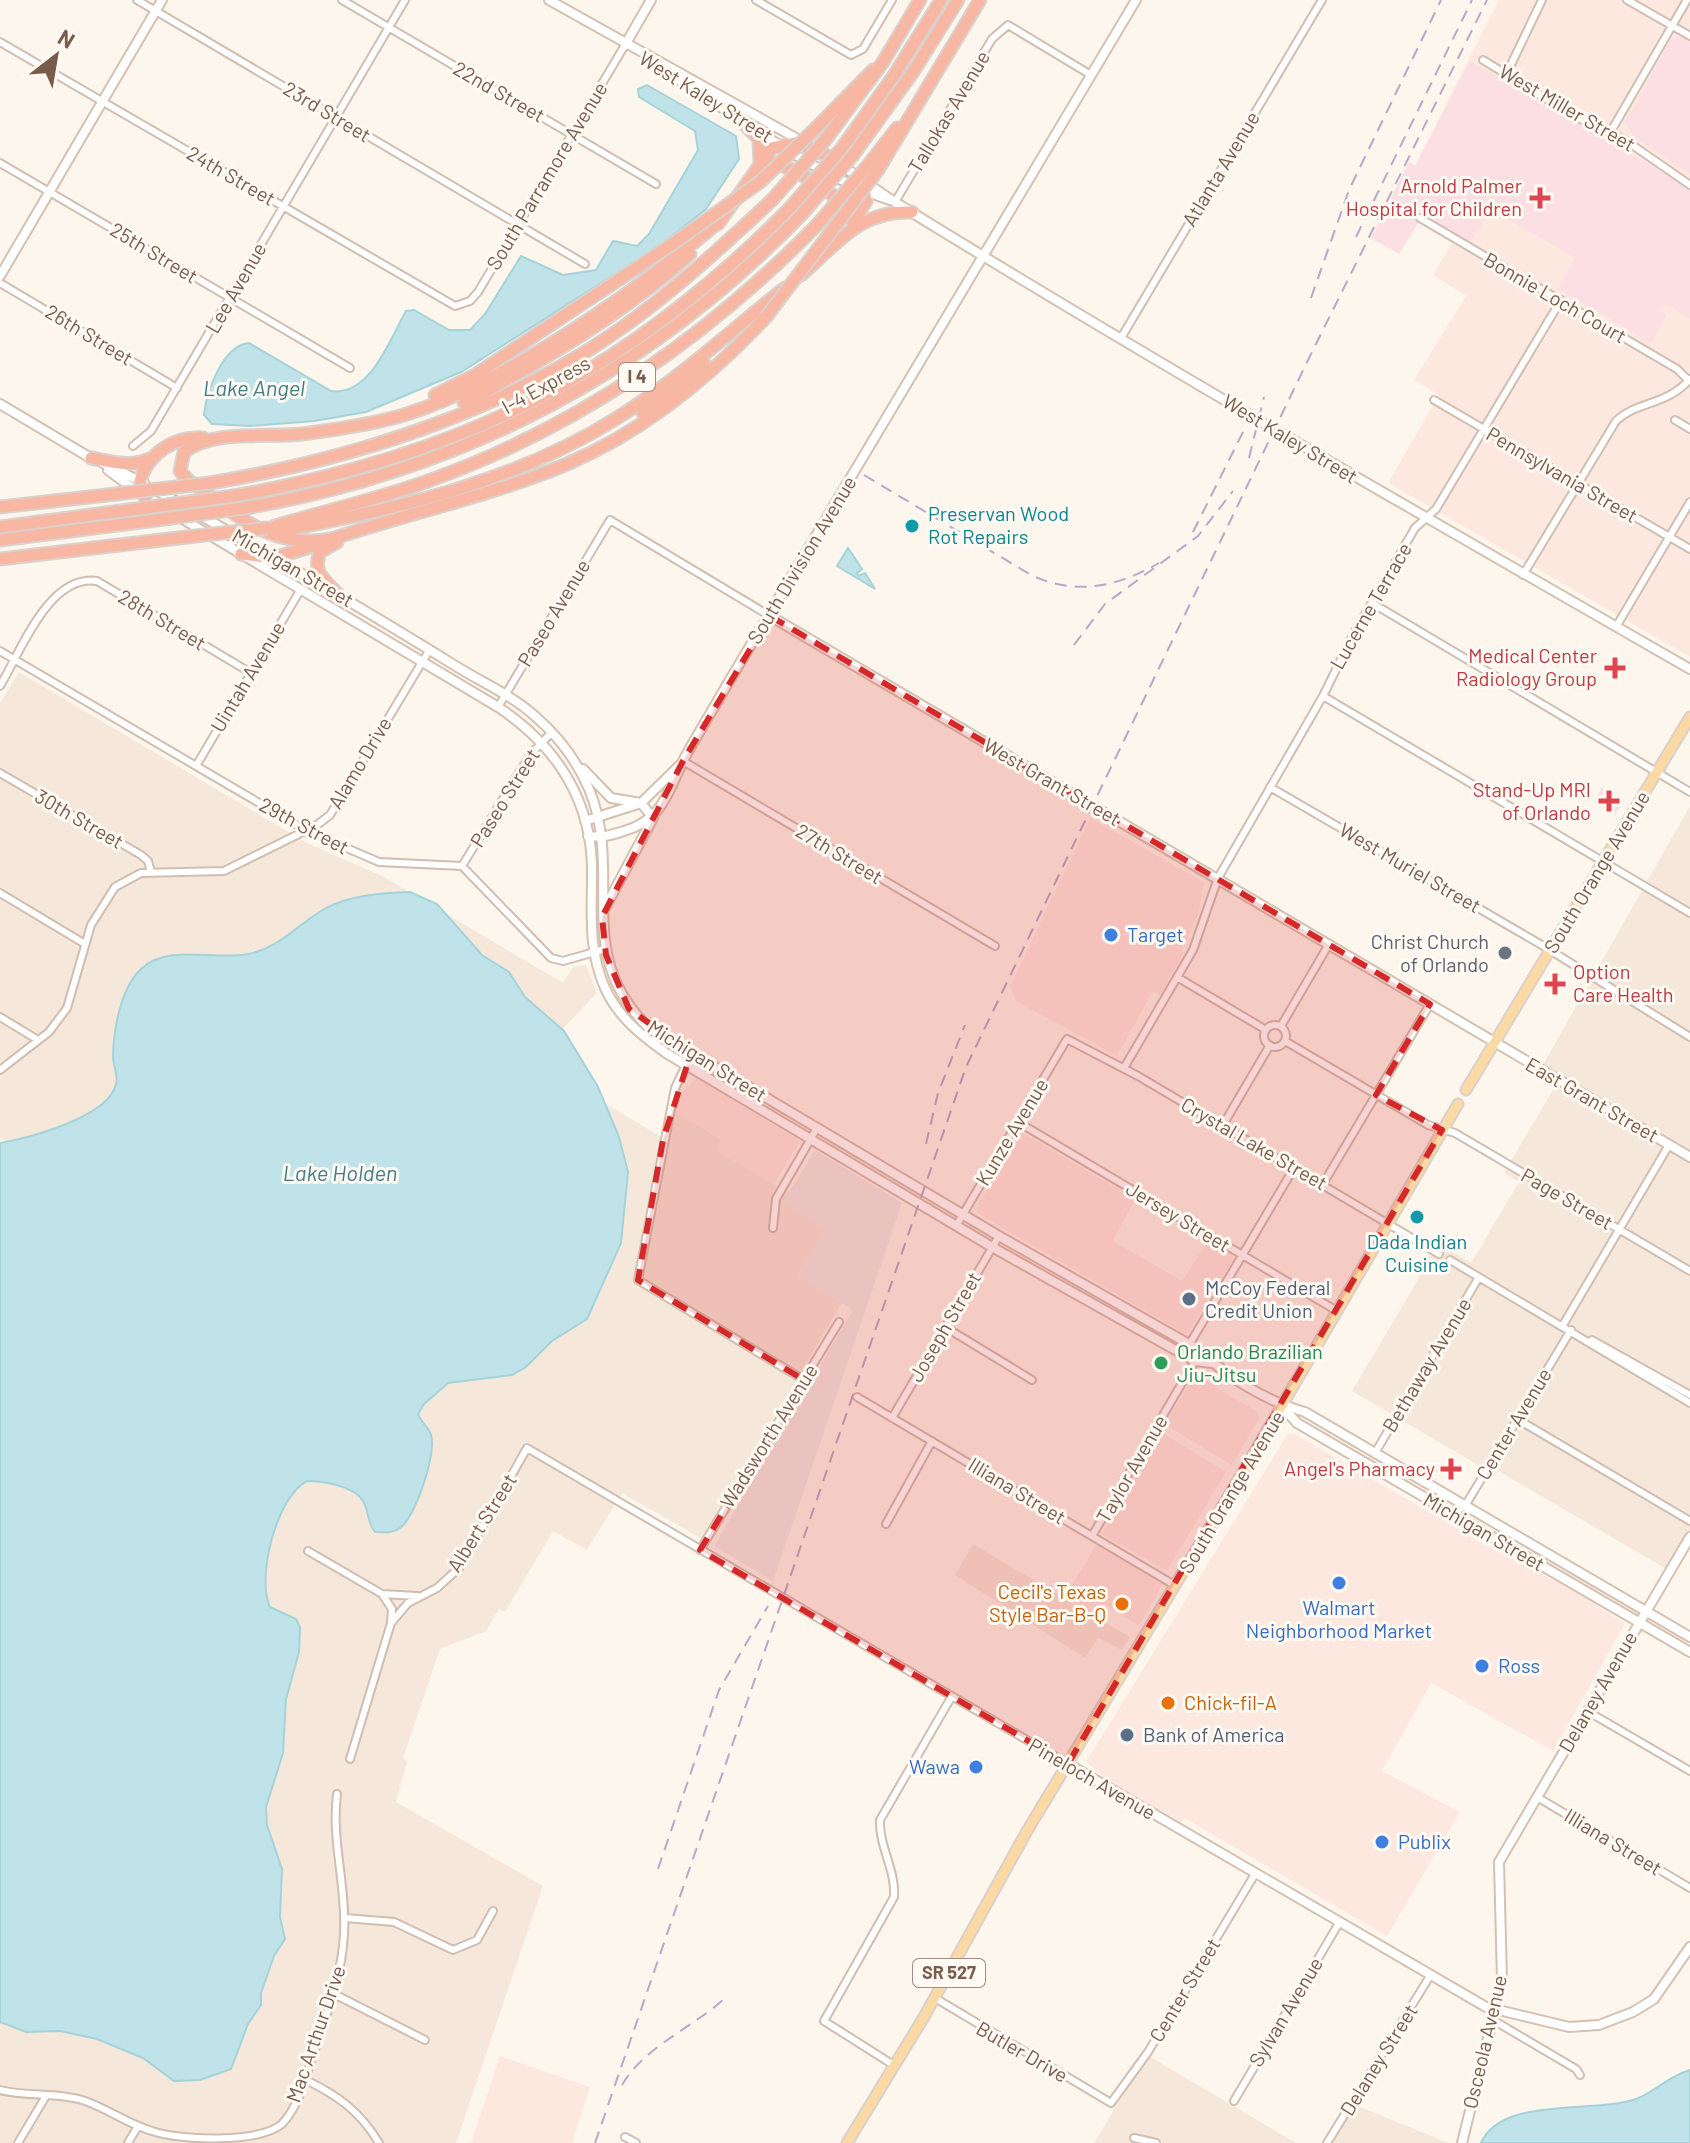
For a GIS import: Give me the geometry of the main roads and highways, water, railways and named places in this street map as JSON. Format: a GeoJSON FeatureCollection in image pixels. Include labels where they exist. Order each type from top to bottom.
{"type":"FeatureCollection","features":[{"type":"Feature","properties":{"kind":"highway","name":"I 4"},"geometry":{"type":"LineString","coordinates":[[0,507],[210,483],[309,463],[446,419],[537,377],[636,318],[717,252],[772,200],[826,139],[883,62],[920,0]]}},
{"type":"Feature","properties":{"kind":"highway","name":"I-4 Express"},"geometry":{"type":"LineString","coordinates":[[0,527],[144,503],[234,496],[310,482],[370,467],[455,437],[548,395],[635,343],[694,298],[790,208],[842,148],[893,77],[941,0]]}},
{"type":"Feature","properties":{"kind":"highway","name":"I-4 Express"},"geometry":{"type":"LineString","coordinates":[[0,540],[251,507],[321,494],[394,474],[523,420],[630,358],[746,269],[802,214],[853,155],[913,72],[958,0]]}},
{"type":"Feature","properties":{"kind":"highway","name":"I 4"},"geometry":{"type":"LineString","coordinates":[[0,559],[267,528],[426,482],[502,451],[578,414],[643,373],[701,330],[761,280],[817,225],[873,167],[980,0]]}},
{"type":"Feature","properties":{"kind":"highway"},"geometry":{"type":"LineString","coordinates":[[332,429],[426,400],[475,375],[668,247],[760,182],[858,82],[883,62]]}},
{"type":"Feature","properties":{"kind":"highway"},"geometry":{"type":"LineString","coordinates":[[738,118],[759,139],[760,164]]}},
{"type":"Feature","properties":{"kind":"highway"},"geometry":{"type":"LineString","coordinates":[[446,419],[463,404],[548,355],[659,281],[700,246],[760,164],[780,143],[796,143],[828,156]]}},
{"type":"Feature","properties":{"kind":"highway"},"geometry":{"type":"LineString","coordinates":[[748,182],[768,163],[782,164],[842,201],[849,219],[845,229]]}},
{"type":"Feature","properties":{"kind":"highway"},"geometry":{"type":"LineString","coordinates":[[765,311],[873,167]]}},
{"type":"Feature","properties":{"kind":"highway"},"geometry":{"type":"LineString","coordinates":[[241,554],[274,558],[512,483],[570,463],[655,414],[716,367],[765,311],[864,210],[867,193],[858,175]]}},
{"type":"Feature","properties":{"kind":"highway"},"geometry":{"type":"LineString","coordinates":[[267,528],[280,531],[407,505],[507,472],[617,418],[765,311],[871,217],[887,212],[912,212]]}},
{"type":"Feature","properties":{"kind":"highway"},"geometry":{"type":"LineString","coordinates":[[91,458],[140,464],[179,440],[332,429],[401,416],[511,366],[648,276],[722,219]]}},
{"type":"Feature","properties":{"kind":"highway"},"geometry":{"type":"LineString","coordinates":[[512,483],[577,453],[648,410],[688,378],[732,333]]}},
{"type":"Feature","properties":{"kind":"highway"},"geometry":{"type":"LineString","coordinates":[[208,440],[184,452],[180,471],[188,480],[278,538],[309,543],[335,538]]}},
{"type":"Feature","properties":{"kind":"highway"},"geometry":{"type":"LineString","coordinates":[[144,503],[140,481],[153,457]]}},
{"type":"Feature","properties":{"kind":"highway"},"geometry":{"type":"LineString","coordinates":[[338,594],[318,574],[320,552],[386,524]]}},
{"type":"Feature","properties":{"kind":"main road","name":"South Orange Avenue"},"geometry":{"type":"LineString","coordinates":[[1466,1090],[1690,717]]}},
{"type":"Feature","properties":{"kind":"main road","name":"South Orange Avenue"},"geometry":{"type":"LineString","coordinates":[[847,2143],[1458,1104]]}},
{"type":"Feature","properties":{"kind":"water","name":"Lake Angel"},"geometry":{"type":"Polygon","coordinates":[[[647,85],[736,136],[739,159],[706,209],[658,247],[461,372],[366,412],[314,421],[250,426],[212,424],[204,415],[208,394],[218,371],[231,352],[240,346],[249,343],[331,391],[345,390],[368,376],[386,350],[406,311],[414,310],[449,330],[470,330],[485,314],[521,256],[563,275],[596,270],[613,241],[637,246],[649,234],[698,150],[695,131],[639,97],[638,89],[647,85]]]}},
{"type":"Feature","properties":{"kind":"water"},"geometry":{"type":"Polygon","coordinates":[[[848,548],[862,569],[857,573],[859,576],[865,573],[875,589],[837,566],[848,548]]]}},
{"type":"Feature","properties":{"kind":"water","name":"Lake Holden"},"geometry":{"type":"Polygon","coordinates":[[[410,892],[437,904],[482,955],[509,972],[525,997],[564,1031],[598,1087],[619,1137],[628,1172],[621,1243],[587,1319],[552,1341],[526,1367],[512,1375],[448,1383],[424,1404],[418,1414],[431,1435],[431,1456],[418,1499],[400,1528],[391,1532],[375,1532],[359,1496],[329,1483],[307,1481],[296,1489],[287,1503],[272,1538],[266,1577],[270,1607],[296,1619],[300,1627],[299,1652],[286,1699],[283,1753],[266,1807],[267,1825],[282,1869],[280,1917],[285,1939],[274,1956],[261,1993],[261,2005],[248,2024],[231,2069],[200,2080],[174,2081],[143,2058],[97,2039],[60,2031],[26,2032],[0,2022],[0,1143],[66,1124],[84,1116],[110,1096],[117,1081],[113,1054],[120,1008],[134,977],[152,961],[178,955],[248,954],[270,946],[316,914],[346,900],[410,892]]]}},
{"type":"Feature","properties":{"kind":"water"},"geometry":{"type":"Polygon","coordinates":[[[1690,2070],[1690,2143],[1481,2143],[1492,2128],[1508,2118],[1527,2112],[1636,2099],[1690,2070]]]}},
{"type":"Feature","properties":{"kind":"railway"},"geometry":{"type":"LineString","coordinates":[[1311,298],[1349,190],[1441,0]]}},
{"type":"Feature","properties":{"kind":"railway"},"geometry":{"type":"LineString","coordinates":[[1356,237],[1472,0]]}},
{"type":"Feature","properties":{"kind":"railway"},"geometry":{"type":"LineString","coordinates":[[595,2143],[966,1067],[1310,356],[1487,0]]}},
{"type":"Feature","properties":{"kind":"railway"},"geometry":{"type":"LineString","coordinates":[[1249,458],[1264,397]]}},
{"type":"Feature","properties":{"kind":"railway"},"geometry":{"type":"LineString","coordinates":[[1193,532],[1246,426]]}},
{"type":"Feature","properties":{"kind":"railway"},"geometry":{"type":"LineString","coordinates":[[864,475],[1031,575],[1048,581],[1080,587],[1096,586],[1128,578],[1159,563]]}},
{"type":"Feature","properties":{"kind":"railway"},"geometry":{"type":"LineString","coordinates":[[1074,645],[1105,604],[1198,536],[1233,491]]}},
{"type":"Feature","properties":{"kind":"railway"},"geometry":{"type":"LineString","coordinates":[[926,1144],[938,1093],[965,1025]]}},
{"type":"Feature","properties":{"kind":"railway"},"geometry":{"type":"LineString","coordinates":[[658,1869],[719,1690],[768,1606]]}},
{"type":"Feature","properties":{"kind":"railway"},"geometry":{"type":"LineString","coordinates":[[622,2085],[656,2049],[724,1999]]}},
{"type":"Feature","properties":{"kind":"place","name":"Arnold Palmer Hospital for Children"},"geometry":{"type":"Point","coordinates":[1540,198]}},
{"type":"Feature","properties":{"kind":"place","name":"Preservan Wood Rot Repairs"},"geometry":{"type":"Point","coordinates":[912,526]}},
{"type":"Feature","properties":{"kind":"place","name":"Medical Center Radiology Group"},"geometry":{"type":"Point","coordinates":[1615,668]}},
{"type":"Feature","properties":{"kind":"place","name":"Stand-Up MRI of Orlando"},"geometry":{"type":"Point","coordinates":[1609,801]}},
{"type":"Feature","properties":{"kind":"place","name":"Target"},"geometry":{"type":"Point","coordinates":[1111,935]}},
{"type":"Feature","properties":{"kind":"place","name":"Christ Church of Orlando"},"geometry":{"type":"Point","coordinates":[1505,953]}},
{"type":"Feature","properties":{"kind":"place","name":"Option Care Health"},"geometry":{"type":"Point","coordinates":[1555,984]}},
{"type":"Feature","properties":{"kind":"place","name":"Dada Indian Cuisine"},"geometry":{"type":"Point","coordinates":[1417,1217]}},
{"type":"Feature","properties":{"kind":"place","name":"McCoy Federal Credit Union"},"geometry":{"type":"Point","coordinates":[1189,1299]}},
{"type":"Feature","properties":{"kind":"place","name":"Orlando Brazilian Jiu-Jitsu"},"geometry":{"type":"Point","coordinates":[1161,1363]}},
{"type":"Feature","properties":{"kind":"place","name":"Angel's Pharmacy"},"geometry":{"type":"Point","coordinates":[1451,1469]}},
{"type":"Feature","properties":{"kind":"place","name":"Walmart Neighborhood Market"},"geometry":{"type":"Point","coordinates":[1339,1583]}},
{"type":"Feature","properties":{"kind":"place","name":"Cecil's Texas Style Bar-B-Q"},"geometry":{"type":"Point","coordinates":[1122,1604]}},
{"type":"Feature","properties":{"kind":"place","name":"Ross"},"geometry":{"type":"Point","coordinates":[1482,1666]}},
{"type":"Feature","properties":{"kind":"place","name":"Chick-fil-A"},"geometry":{"type":"Point","coordinates":[1168,1703]}},
{"type":"Feature","properties":{"kind":"place","name":"Bank of America"},"geometry":{"type":"Point","coordinates":[1127,1735]}},
{"type":"Feature","properties":{"kind":"place","name":"Wawa"},"geometry":{"type":"Point","coordinates":[976,1767]}},
{"type":"Feature","properties":{"kind":"place","name":"Publix"},"geometry":{"type":"Point","coordinates":[1382,1842]}}]}
